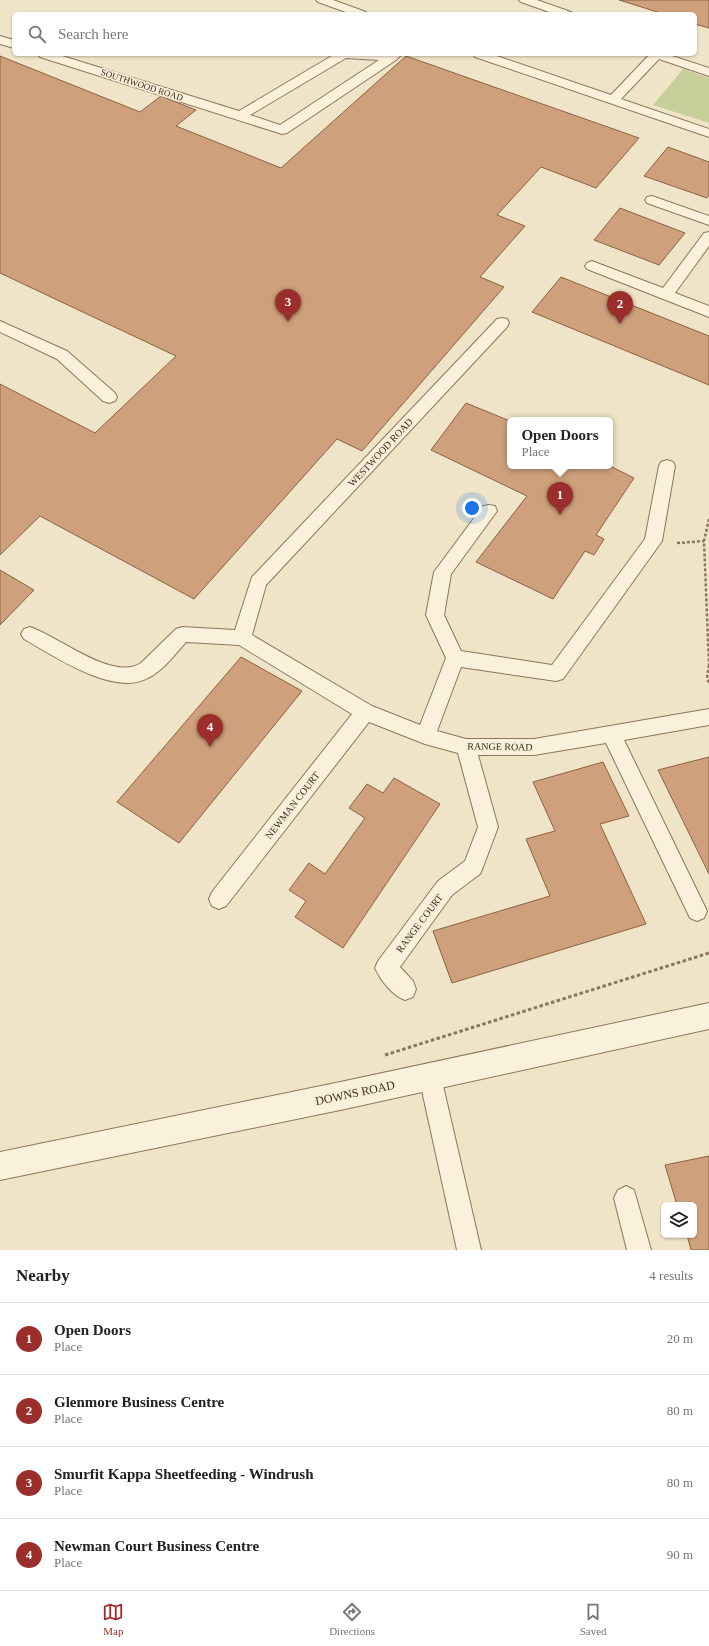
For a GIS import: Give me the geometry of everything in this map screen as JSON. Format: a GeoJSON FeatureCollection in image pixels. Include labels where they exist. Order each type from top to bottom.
{"type":"FeatureCollection","features":[{"type":"Feature","properties":{"kind":"street","name":"DOWNS ROAD"},"geometry":{"type":"LineString","coordinates":[[0,1166],[430,1077],[709,1016]]}},
{"type":"Feature","properties":{"kind":"lane"},"geometry":{"type":"LineString","coordinates":[[322,0],[356,12]]}},
{"type":"Feature","properties":{"kind":"lane"},"geometry":{"type":"LineString","coordinates":[[524,0],[561,12]]}},
{"type":"Feature","properties":{"kind":"lane"},"geometry":{"type":"LineString","coordinates":[[0,40],[12,43]]}},
{"type":"Feature","properties":{"kind":"lane","name":"SOUTHWOOD ROAD"},"geometry":{"type":"LineString","coordinates":[[50,56],[282,130],[393,56]]}},
{"type":"Feature","properties":{"kind":"lane"},"geometry":{"type":"LineString","coordinates":[[240,116],[341,56]]}},
{"type":"Feature","properties":{"kind":"lane"},"geometry":{"type":"LineString","coordinates":[[484,56],[709,133]]}},
{"type":"Feature","properties":{"kind":"lane"},"geometry":{"type":"LineString","coordinates":[[613,100],[655,56]]}},
{"type":"Feature","properties":{"kind":"lane"},"geometry":{"type":"LineString","coordinates":[[663,56],[709,72]]}},
{"type":"Feature","properties":{"kind":"lane"},"geometry":{"type":"LineString","coordinates":[[652,200],[709,221]]}},
{"type":"Feature","properties":{"kind":"lane"},"geometry":{"type":"LineString","coordinates":[[666,295],[709,236]]}},
{"type":"Feature","properties":{"kind":"lane"},"geometry":{"type":"LineString","coordinates":[[592,266],[709,312]]}},
{"type":"Feature","properties":{"kind":"lane","name":"WESTWOOD ROAD"},"geometry":{"type":"LineString","coordinates":[[242,638],[258,582],[502,322]]}},
{"type":"Feature","properties":{"kind":"lane"},"geometry":{"type":"LineString","coordinates":[[0,326],[62,355],[109,396]]}},
{"type":"Feature","properties":{"kind":"lane"},"geometry":{"type":"LineString","coordinates":[[455,658],[556,673],[653,541],[667,466]]}},
{"type":"Feature","properties":{"kind":"lane"},"geometry":{"type":"LineString","coordinates":[[426,736],[455,658],[435,615],[443,572],[489,511]]}},
{"type":"Feature","properties":{"kind":"lane"},"geometry":{"type":"LineString","coordinates":[[30,634],[96,668],[112,673],[126,675],[136,675],[142,672],[157,660],[182,634],[242,638]]}},
{"type":"Feature","properties":{"kind":"lane","name":"RANGE ROAD"},"geometry":{"type":"LineString","coordinates":[[242,638],[365,712],[426,736],[466,747],[534,747],[612,735],[709,717]]}},
{"type":"Feature","properties":{"kind":"lane","name":"NEWMAN COURT"},"geometry":{"type":"LineString","coordinates":[[219,899],[365,712]]}},
{"type":"Feature","properties":{"kind":"lane"},"geometry":{"type":"LineString","coordinates":[[612,735],[697,911]]}},
{"type":"Feature","properties":{"kind":"lane","name":"RANGE COURT"},"geometry":{"type":"LineString","coordinates":[[405,989],[386,968],[445,888],[473,867],[488,827],[466,747]]}},
{"type":"Feature","properties":{"kind":"lane"},"geometry":{"type":"LineString","coordinates":[[430,1077],[469,1250]]}},
{"type":"Feature","properties":{"kind":"lane"},"geometry":{"type":"LineString","coordinates":[[626,1198],[640,1250]]}},
{"type":"Feature","properties":{"kind":"path"},"geometry":{"type":"LineString","coordinates":[[709,519],[704,541],[709,665],[707,678],[709,683]]}},
{"type":"Feature","properties":{"kind":"path"},"geometry":{"type":"LineString","coordinates":[[381,1056],[709,953]]}},
{"type":"Feature","properties":{"kind":"green space"},"geometry":{"type":"Polygon","coordinates":[[[683,69],[709,78],[709,123],[653,105],[683,69]]]}},
{"type":"Feature","properties":{"kind":"building"},"geometry":{"type":"Polygon","coordinates":[[[619,0],[709,0],[709,28],[697,25],[697,12],[658,12],[619,0]]]}},
{"type":"Feature","properties":{"kind":"building"},"geometry":{"type":"Polygon","coordinates":[[[0,56],[140,112],[161,96],[196,110],[176,126],[281,168],[406,56],[639,138],[596,188],[541,167],[497,215],[525,226],[480,277],[504,287],[362,451],[337,439],[194,599],[40,516],[0,555],[0,384],[95,433],[176,356],[0,273],[0,56]]]}},
{"type":"Feature","properties":{"kind":"building"},"geometry":{"type":"Polygon","coordinates":[[[668,147],[709,162],[709,195],[707,198],[644,176],[668,147]]]}},
{"type":"Feature","properties":{"kind":"building"},"geometry":{"type":"Polygon","coordinates":[[[620,208],[685,233],[659,265],[594,240],[620,208]]]}},
{"type":"Feature","properties":{"kind":"building"},"geometry":{"type":"Polygon","coordinates":[[[561,277],[709,336],[709,385],[532,312],[561,277]]]}},
{"type":"Feature","properties":{"kind":"building"},"geometry":{"type":"Polygon","coordinates":[[[466,403],[507,420],[507,469],[613,469],[613,468],[634,478],[596,535],[604,539],[594,555],[585,551],[553,599],[476,562],[527,496],[431,450],[466,403]]]}},
{"type":"Feature","properties":{"kind":"building"},"geometry":{"type":"Polygon","coordinates":[[[0,570],[34,590],[0,625],[0,570]]]}},
{"type":"Feature","properties":{"kind":"building"},"geometry":{"type":"Polygon","coordinates":[[[241,657],[302,691],[179,843],[117,802],[241,657]]]}},
{"type":"Feature","properties":{"kind":"building"},"geometry":{"type":"Polygon","coordinates":[[[709,757],[709,874],[658,770],[709,757]]]}},
{"type":"Feature","properties":{"kind":"building"},"geometry":{"type":"Polygon","coordinates":[[[603,762],[629,816],[600,824],[646,924],[452,983],[433,931],[550,896],[526,839],[555,831],[533,782],[603,762]]]}},
{"type":"Feature","properties":{"kind":"building"},"geometry":{"type":"Polygon","coordinates":[[[394,778],[440,804],[343,948],[295,917],[306,901],[289,890],[309,863],[325,874],[365,818],[349,808],[367,784],[383,793],[394,778]]]}},
{"type":"Feature","properties":{"kind":"building"},"geometry":{"type":"Polygon","coordinates":[[[709,1156],[709,1250],[691,1250],[688,1238],[697,1238],[697,1202],[676,1202],[665,1165],[709,1156]]]}},
{"type":"Feature","properties":{"kind":"place","name":"Smurfit Kappa Sheetfeeding - Windrush"},"geometry":{"type":"Point","coordinates":[288,322]}},
{"type":"Feature","properties":{"kind":"place","name":"Glenmore Business Centre"},"geometry":{"type":"Point","coordinates":[620,324]}},
{"type":"Feature","properties":{"kind":"place","name":"Open Doors"},"geometry":{"type":"Point","coordinates":[560,515]}},
{"type":"Feature","properties":{"kind":"place","name":"Newman Court Business Centre"},"geometry":{"type":"Point","coordinates":[210,747]}}]}
